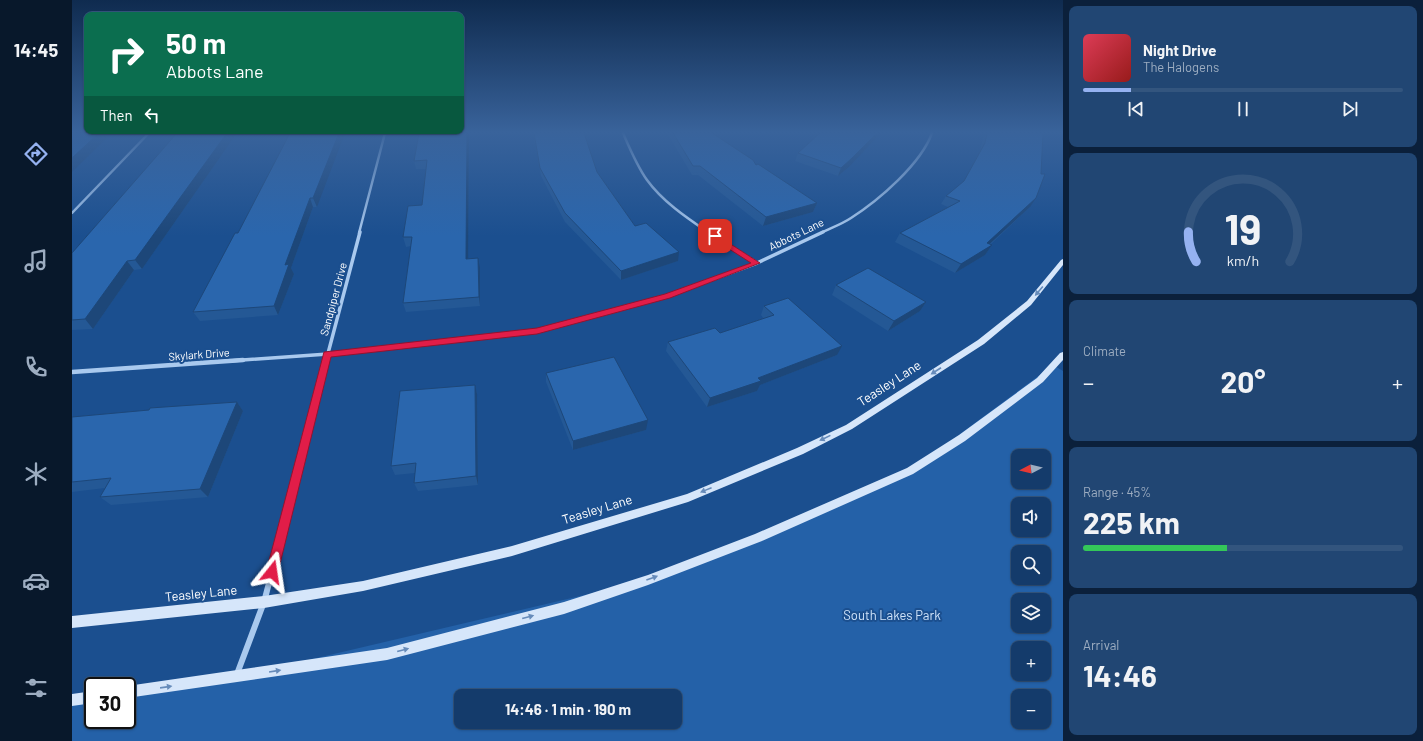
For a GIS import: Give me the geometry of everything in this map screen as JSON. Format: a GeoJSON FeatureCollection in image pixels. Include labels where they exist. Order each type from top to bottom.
{"type":"FeatureCollection","features":[{"type":"Feature","properties":{"kind":"main road","name":"Teasley Lane"},"geometry":{"type":"LineString","coordinates":[[72,622],[264,602],[363,586],[512,551],[688,498],[800,451],[849,427],[981,342],[1028,303],[1063,261]]}},
{"type":"Feature","properties":{"kind":"main road"},"geometry":{"type":"LineString","coordinates":[[136,691],[386,654],[556,610],[648,580],[758,538],[910,472],[962,438],[1040,380],[1063,355]]}},
{"type":"Feature","properties":{"kind":"main road"},"geometry":{"type":"LineString","coordinates":[[72,700],[84,698]]}},
{"type":"Feature","properties":{"kind":"street"},"geometry":{"type":"LineString","coordinates":[[72,213],[116,168]]}},
{"type":"Feature","properties":{"kind":"street","name":"Sandpiper Drive"},"geometry":{"type":"LineString","coordinates":[[236,677],[264,602],[376,168]]}},
{"type":"Feature","properties":{"kind":"street"},"geometry":{"type":"LineString","coordinates":[[641,168],[650,184],[688,219],[757,263]]}},
{"type":"Feature","properties":{"kind":"street","name":"Abbots Lane"},"geometry":{"type":"LineString","coordinates":[[328,354],[537,331],[668,296],[757,263],[851,218],[897,182],[909,168]]}},
{"type":"Feature","properties":{"kind":"street","name":"Skylark Drive"},"geometry":{"type":"LineString","coordinates":[[72,372],[328,354]]}},
{"type":"Feature","properties":{"kind":"green space","name":"South Lakes Park"},"geometry":{"type":"Polygon","coordinates":[[[1053,365],[1063,371],[1063,741],[72,741],[72,699],[84,697],[84,729],[136,729],[136,691],[236,677],[648,580],[910,471],[1053,365]]]}},
{"type":"Feature","properties":{"kind":"building"},"geometry":{"type":"Polygon","coordinates":[[[147,168],[202,168],[135,260],[127,261],[85,319],[72,320],[72,253],[147,168]]]}},
{"type":"Feature","properties":{"kind":"building"},"geometry":{"type":"Polygon","coordinates":[[[272,168],[325,168],[313,198],[310,198],[285,265],[289,264],[274,306],[193,312],[235,233],[238,233],[272,168]]]}},
{"type":"Feature","properties":{"kind":"building"},"geometry":{"type":"Polygon","coordinates":[[[426,168],[467,168],[466,259],[478,258],[479,297],[403,303],[412,237],[403,237],[408,206],[422,205],[426,168]]]}},
{"type":"Feature","properties":{"kind":"building"},"geometry":{"type":"Polygon","coordinates":[[[540,168],[596,168],[597,172],[635,226],[646,223],[679,252],[621,271],[565,213],[540,168]]]}},
{"type":"Feature","properties":{"kind":"building"},"geometry":{"type":"Polygon","coordinates":[[[702,168],[763,168],[817,203],[766,217],[702,168]]]}},
{"type":"Feature","properties":{"kind":"building"},"geometry":{"type":"Polygon","coordinates":[[[971,168],[1041,168],[1041,174],[1045,174],[1036,198],[987,243],[992,245],[961,264],[900,233],[960,201],[946,196],[964,181],[971,168]]]}},
{"type":"Feature","properties":{"kind":"building"},"geometry":{"type":"Polygon","coordinates":[[[868,268],[926,302],[894,321],[836,285],[868,268]]]}},
{"type":"Feature","properties":{"kind":"building"},"geometry":{"type":"Polygon","coordinates":[[[788,298],[842,346],[758,378],[761,381],[710,398],[668,342],[715,328],[720,333],[774,315],[764,306],[788,298]]]}},
{"type":"Feature","properties":{"kind":"building"},"geometry":{"type":"Polygon","coordinates":[[[614,357],[648,420],[573,441],[546,373],[614,357]]]}},
{"type":"Feature","properties":{"kind":"building"},"geometry":{"type":"Polygon","coordinates":[[[475,385],[476,476],[414,483],[416,463],[391,466],[400,391],[475,385]]]}},
{"type":"Feature","properties":{"kind":"building"},"geometry":{"type":"Polygon","coordinates":[[[237,402],[200,489],[100,497],[111,478],[72,482],[72,417],[149,410],[150,408],[237,402]]]}},
{"type":"Feature","properties":{"kind":"route"},"geometry":{"type":"LineString","coordinates":[[272,572],[328,354],[537,331],[668,296],[757,263],[715,236]]}}]}
